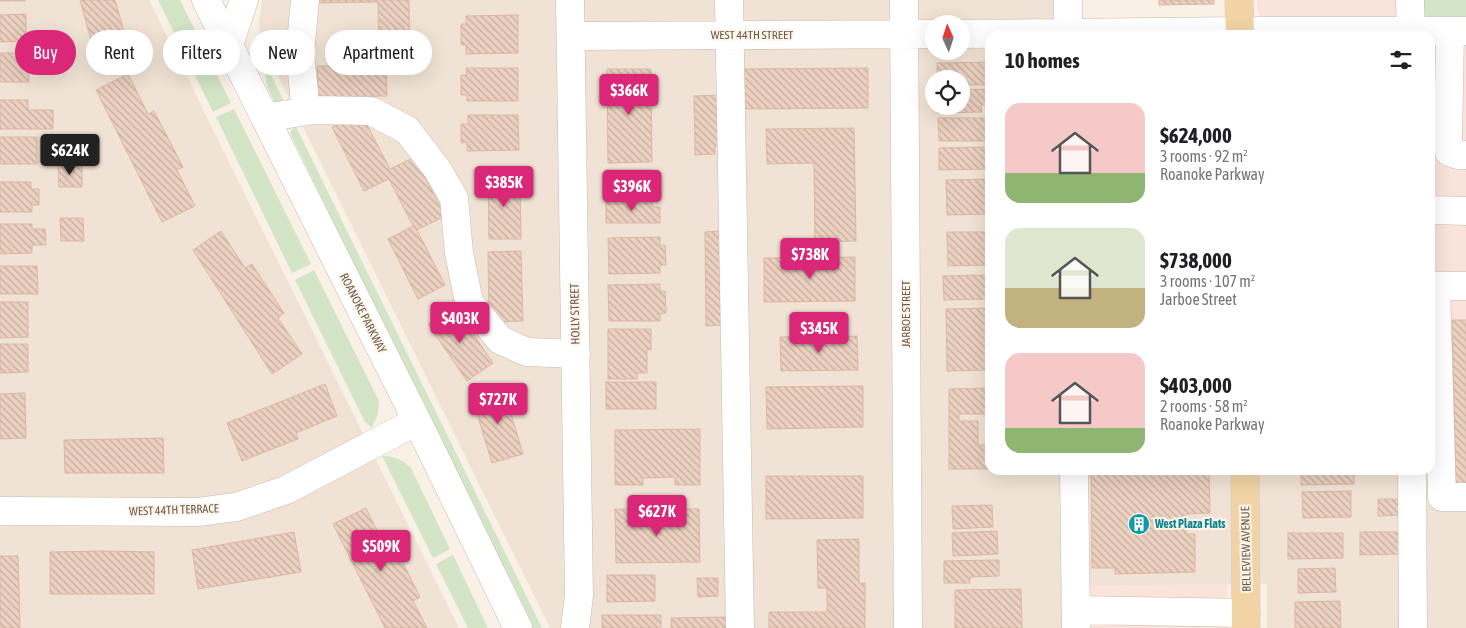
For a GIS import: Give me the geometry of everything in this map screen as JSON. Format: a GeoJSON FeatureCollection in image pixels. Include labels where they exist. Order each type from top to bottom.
{"type":"FeatureCollection","features":[{"type":"Feature","properties":{"kind":"main road"},"geometry":{"type":"LineString","coordinates":[[1239,0],[1240,30]]}},
{"type":"Feature","properties":{"kind":"main road","name":"BELLEVIEW AVENUE"},"geometry":{"type":"LineString","coordinates":[[1245,475],[1246,620]]}},
{"type":"Feature","properties":{"kind":"street","name":"ROANOKE PARKWAY"},"geometry":{"type":"LineString","coordinates":[[206,0],[221,30]]}},
{"type":"Feature","properties":{"kind":"street"},"geometry":{"type":"LineString","coordinates":[[234,30],[244,0]]}},
{"type":"Feature","properties":{"kind":"street"},"geometry":{"type":"LineString","coordinates":[[305,0],[300,54],[306,111]]}},
{"type":"Feature","properties":{"kind":"street","name":"HOLLY STREET"},"geometry":{"type":"LineString","coordinates":[[570,0],[579,596],[575,628]]}},
{"type":"Feature","properties":{"kind":"street"},"geometry":{"type":"LineString","coordinates":[[729,0],[740,628]]}},
{"type":"Feature","properties":{"kind":"street","name":"JARBOE STREET"},"geometry":{"type":"LineString","coordinates":[[904,0],[908,628]]}},
{"type":"Feature","properties":{"kind":"street"},"geometry":{"type":"LineString","coordinates":[[1068,0],[1068,30]]}},
{"type":"Feature","properties":{"kind":"street"},"geometry":{"type":"LineString","coordinates":[[1391,0],[1404,30]]}},
{"type":"Feature","properties":{"kind":"street"},"geometry":{"type":"LineString","coordinates":[[1405,30],[1410,0]]}},
{"type":"Feature","properties":{"kind":"street"},"geometry":{"type":"LineString","coordinates":[[1435,32],[1458,31],[1448,145],[1449,152],[1466,155]]}},
{"type":"Feature","properties":{"kind":"street","name":"WEST 44TH STREET"},"geometry":{"type":"LineString","coordinates":[[571,36],[925,34]]}},
{"type":"Feature","properties":{"kind":"street"},"geometry":{"type":"LineString","coordinates":[[970,34],[985,34]]}},
{"type":"Feature","properties":{"kind":"street","name":"ROANOKE PARKWAY"},"geometry":{"type":"LineString","coordinates":[[240,68],[418,421],[518,628]]}},
{"type":"Feature","properties":{"kind":"street"},"geometry":{"type":"LineString","coordinates":[[265,118],[313,110],[371,111],[408,130],[454,198],[459,253],[469,302],[500,340],[526,352],[576,354]]}},
{"type":"Feature","properties":{"kind":"street"},"geometry":{"type":"LineString","coordinates":[[1435,210],[1466,211]]}},
{"type":"Feature","properties":{"kind":"street"},"geometry":{"type":"LineString","coordinates":[[1466,286],[1436,286],[1442,497],[1466,497]]}},
{"type":"Feature","properties":{"kind":"street","name":"WEST 44TH TERRACE"},"geometry":{"type":"LineString","coordinates":[[0,511],[198,512],[236,507],[286,490],[418,421]]}},
{"type":"Feature","properties":{"kind":"street"},"geometry":{"type":"LineString","coordinates":[[1074,475],[1076,619],[1246,620]]}},
{"type":"Feature","properties":{"kind":"street"},"geometry":{"type":"LineString","coordinates":[[1412,475],[1413,628]]}},
{"type":"Feature","properties":{"kind":"street"},"geometry":{"type":"LineString","coordinates":[[1420,475],[1442,478]]}},
{"type":"Feature","properties":{"kind":"shaded area"},"geometry":{"type":"Polygon","coordinates":[[[0,0],[149,0],[164,30],[163,75],[186,75],[459,628],[0,628],[0,526],[46,525],[0,502],[0,0]]]}},
{"type":"Feature","properties":{"kind":"shaded area"},"geometry":{"type":"Polygon","coordinates":[[[262,0],[1061,0],[1061,30],[985,30],[985,475],[1427,475],[1466,503],[1466,628],[1267,628],[1267,584],[1070,586],[1070,628],[550,628],[277,75],[315,75],[315,30],[259,30],[262,0]]]}},
{"type":"Feature","properties":{"kind":"shaded area"},"geometry":{"type":"Polygon","coordinates":[[[1257,0],[1417,0],[1417,17],[1267,17],[1260,16],[1257,0]]]}},
{"type":"Feature","properties":{"kind":"shaded area"},"geometry":{"type":"Polygon","coordinates":[[[1435,44],[1466,44],[1466,503],[1421,503],[1420,475],[1435,475],[1435,44]]]}},
{"type":"Feature","properties":{"kind":"shaded area"},"geometry":{"type":"Polygon","coordinates":[[[1227,584],[1227,628],[1070,628],[1070,586],[1227,584]]]}},
{"type":"Feature","properties":{"kind":"green space"},"geometry":{"type":"Polygon","coordinates":[[[158,0],[180,0],[195,30],[173,30],[158,0]]]}},
{"type":"Feature","properties":{"kind":"green space"},"geometry":{"type":"Polygon","coordinates":[[[1417,0],[1466,0],[1466,17],[1417,17],[1417,0]]]}},
{"type":"Feature","properties":{"kind":"green space"},"geometry":{"type":"Polygon","coordinates":[[[195,75],[217,75],[231,103],[213,112],[195,75]]]}},
{"type":"Feature","properties":{"kind":"green space"},"geometry":{"type":"Polygon","coordinates":[[[265,75],[271,75],[288,109],[279,111],[267,87],[265,75]]]}},
{"type":"Feature","properties":{"kind":"green space"},"geometry":{"type":"Polygon","coordinates":[[[234,109],[311,264],[292,273],[216,117],[234,109]]]}},
{"type":"Feature","properties":{"kind":"green space"},"geometry":{"type":"Polygon","coordinates":[[[295,125],[542,628],[532,628],[290,133],[295,125]]]}},
{"type":"Feature","properties":{"kind":"green space"},"geometry":{"type":"Polygon","coordinates":[[[314,270],[379,401],[378,414],[372,428],[365,422],[295,280],[314,270]]]}},
{"type":"Feature","properties":{"kind":"green space"},"geometry":{"type":"Polygon","coordinates":[[[382,456],[397,459],[411,468],[450,549],[433,558],[382,456]]]}},
{"type":"Feature","properties":{"kind":"green space"},"geometry":{"type":"Polygon","coordinates":[[[453,555],[488,628],[468,628],[436,564],[453,555]]]}},
{"type":"Feature","properties":{"kind":"building"},"geometry":{"type":"Polygon","coordinates":[[[25,0],[25,1],[0,1],[25,0]]]}},
{"type":"Feature","properties":{"kind":"building"},"geometry":{"type":"Polygon","coordinates":[[[80,0],[115,0],[124,30],[88,30],[80,0]]]}},
{"type":"Feature","properties":{"kind":"building"},"geometry":{"type":"Polygon","coordinates":[[[315,0],[409,0],[409,30],[378,30],[378,2],[315,3],[315,0]]]}},
{"type":"Feature","properties":{"kind":"building"},"geometry":{"type":"Polygon","coordinates":[[[1159,0],[1214,0],[1214,4],[1159,5],[1159,0]]]}},
{"type":"Feature","properties":{"kind":"building"},"geometry":{"type":"Polygon","coordinates":[[[26,14],[26,30],[15,30],[15,41],[0,42],[0,15],[26,14]]]}},
{"type":"Feature","properties":{"kind":"building"},"geometry":{"type":"Polygon","coordinates":[[[518,15],[518,53],[466,54],[466,45],[461,45],[461,24],[466,24],[466,16],[518,15]]]}},
{"type":"Feature","properties":{"kind":"building"},"geometry":{"type":"Polygon","coordinates":[[[0,53],[15,53],[15,75],[29,75],[29,82],[0,82],[0,53]]]}},
{"type":"Feature","properties":{"kind":"building"},"geometry":{"type":"Polygon","coordinates":[[[985,62],[985,85],[970,85],[970,70],[937,70],[937,63],[985,62]]]}},
{"type":"Feature","properties":{"kind":"building"},"geometry":{"type":"Polygon","coordinates":[[[317,66],[325,66],[325,75],[386,75],[387,96],[318,97],[317,66]]]}},
{"type":"Feature","properties":{"kind":"building"},"geometry":{"type":"Polygon","coordinates":[[[466,68],[518,68],[518,101],[467,101],[467,95],[461,95],[461,75],[467,75],[466,68]]]}},
{"type":"Feature","properties":{"kind":"building"},"geometry":{"type":"Polygon","coordinates":[[[868,68],[868,108],[742,109],[741,69],[868,68]]]}},
{"type":"Feature","properties":{"kind":"building"},"geometry":{"type":"Polygon","coordinates":[[[607,69],[651,69],[652,162],[608,163],[607,69]]]}},
{"type":"Feature","properties":{"kind":"building"},"geometry":{"type":"Polygon","coordinates":[[[128,75],[148,114],[154,111],[183,167],[177,170],[195,206],[162,222],[96,90],[128,75]]]}},
{"type":"Feature","properties":{"kind":"building"},"geometry":{"type":"Polygon","coordinates":[[[985,89],[985,105],[981,105],[982,112],[970,112],[970,90],[985,89]]]}},
{"type":"Feature","properties":{"kind":"building"},"geometry":{"type":"Polygon","coordinates":[[[721,95],[723,146],[715,146],[715,154],[695,155],[694,96],[721,95]]]}},
{"type":"Feature","properties":{"kind":"building"},"geometry":{"type":"Polygon","coordinates":[[[0,100],[28,100],[28,110],[53,110],[53,129],[0,129],[0,100]]]}},
{"type":"Feature","properties":{"kind":"building"},"geometry":{"type":"Polygon","coordinates":[[[361,113],[390,169],[415,157],[445,216],[417,230],[445,285],[418,299],[388,239],[413,226],[389,179],[364,191],[332,127],[361,113]]]}},
{"type":"Feature","properties":{"kind":"building"},"geometry":{"type":"Polygon","coordinates":[[[468,115],[518,115],[519,150],[467,151],[467,142],[461,143],[461,124],[468,124],[468,115]]]}},
{"type":"Feature","properties":{"kind":"building"},"geometry":{"type":"Polygon","coordinates":[[[938,118],[985,118],[985,141],[939,141],[938,118]]]}},
{"type":"Feature","properties":{"kind":"building"},"geometry":{"type":"Polygon","coordinates":[[[854,128],[856,241],[815,242],[814,163],[767,164],[766,129],[854,128]]]}},
{"type":"Feature","properties":{"kind":"building"},"geometry":{"type":"Polygon","coordinates":[[[0,137],[37,137],[37,164],[0,164],[0,137]]]}},
{"type":"Feature","properties":{"kind":"building"},"geometry":{"type":"Polygon","coordinates":[[[985,147],[985,169],[939,170],[939,148],[985,147]]]}},
{"type":"Feature","properties":{"kind":"building"},"geometry":{"type":"Polygon","coordinates":[[[82,165],[82,187],[59,187],[58,166],[82,165]]]}},
{"type":"Feature","properties":{"kind":"building"},"geometry":{"type":"Polygon","coordinates":[[[606,170],[653,170],[653,195],[606,195],[606,170]]]}},
{"type":"Feature","properties":{"kind":"building"},"geometry":{"type":"Polygon","coordinates":[[[488,176],[520,176],[521,239],[489,239],[488,176]]]}},
{"type":"Feature","properties":{"kind":"building"},"geometry":{"type":"Polygon","coordinates":[[[985,179],[985,214],[947,215],[946,180],[985,179]]]}},
{"type":"Feature","properties":{"kind":"building"},"geometry":{"type":"Polygon","coordinates":[[[0,182],[31,182],[31,189],[39,189],[39,205],[32,205],[32,212],[0,212],[0,182]]]}},
{"type":"Feature","properties":{"kind":"building"},"geometry":{"type":"Polygon","coordinates":[[[606,200],[652,200],[652,207],[660,207],[660,223],[606,223],[606,200]]]}},
{"type":"Feature","properties":{"kind":"building"},"geometry":{"type":"Polygon","coordinates":[[[60,218],[83,218],[84,241],[61,241],[60,218]]]}},
{"type":"Feature","properties":{"kind":"building"},"geometry":{"type":"Polygon","coordinates":[[[0,224],[32,224],[32,229],[45,229],[46,245],[32,245],[32,253],[0,254],[0,224]]]}},
{"type":"Feature","properties":{"kind":"building"},"geometry":{"type":"Polygon","coordinates":[[[221,231],[245,268],[252,264],[284,313],[278,318],[302,354],[272,374],[193,250],[221,231]]]}},
{"type":"Feature","properties":{"kind":"building"},"geometry":{"type":"Polygon","coordinates":[[[722,231],[724,325],[706,326],[705,232],[722,231]]]}},
{"type":"Feature","properties":{"kind":"building"},"geometry":{"type":"Polygon","coordinates":[[[947,232],[985,232],[985,265],[948,266],[947,232]]]}},
{"type":"Feature","properties":{"kind":"building"},"geometry":{"type":"Polygon","coordinates":[[[660,237],[660,245],[665,245],[666,265],[660,265],[660,273],[609,274],[608,238],[660,237]]]}},
{"type":"Feature","properties":{"kind":"building"},"geometry":{"type":"Polygon","coordinates":[[[521,251],[523,321],[489,322],[488,252],[521,251]]]}},
{"type":"Feature","properties":{"kind":"building"},"geometry":{"type":"Polygon","coordinates":[[[855,257],[855,301],[764,302],[764,258],[855,257]]]}},
{"type":"Feature","properties":{"kind":"building"},"geometry":{"type":"Polygon","coordinates":[[[0,266],[37,266],[38,294],[0,294],[0,266]]]}},
{"type":"Feature","properties":{"kind":"building"},"geometry":{"type":"Polygon","coordinates":[[[985,275],[985,299],[944,300],[943,276],[985,275]]]}},
{"type":"Feature","properties":{"kind":"building"},"geometry":{"type":"Polygon","coordinates":[[[660,284],[660,291],[665,291],[666,313],[660,314],[660,321],[609,321],[608,285],[660,284]]]}},
{"type":"Feature","properties":{"kind":"building"},"geometry":{"type":"Polygon","coordinates":[[[0,302],[28,302],[28,337],[0,338],[0,302]]]}},
{"type":"Feature","properties":{"kind":"building"},"geometry":{"type":"Polygon","coordinates":[[[454,306],[493,363],[467,381],[428,324],[454,306]]]}},
{"type":"Feature","properties":{"kind":"building"},"geometry":{"type":"Polygon","coordinates":[[[985,308],[985,370],[947,371],[946,309],[985,308]]]}},
{"type":"Feature","properties":{"kind":"building"},"geometry":{"type":"Polygon","coordinates":[[[1452,320],[1466,320],[1466,490],[1456,490],[1452,320]]]}},
{"type":"Feature","properties":{"kind":"building"},"geometry":{"type":"Polygon","coordinates":[[[608,329],[651,329],[651,350],[647,349],[647,373],[637,373],[637,379],[608,379],[608,329]]]}},
{"type":"Feature","properties":{"kind":"building"},"geometry":{"type":"Polygon","coordinates":[[[857,336],[858,370],[781,371],[780,337],[857,336]]]}},
{"type":"Feature","properties":{"kind":"building"},"geometry":{"type":"Polygon","coordinates":[[[0,344],[28,344],[28,372],[0,373],[0,344]]]}},
{"type":"Feature","properties":{"kind":"building"},"geometry":{"type":"Polygon","coordinates":[[[606,382],[656,382],[656,409],[606,409],[606,382]]]}},
{"type":"Feature","properties":{"kind":"building"},"geometry":{"type":"Polygon","coordinates":[[[325,384],[337,416],[296,433],[298,439],[242,461],[227,423],[325,384]]]}},
{"type":"Feature","properties":{"kind":"building"},"geometry":{"type":"Polygon","coordinates":[[[863,386],[863,427],[767,429],[766,387],[863,386]]]}},
{"type":"Feature","properties":{"kind":"building"},"geometry":{"type":"Polygon","coordinates":[[[503,387],[523,454],[492,463],[472,397],[503,387]]]}},
{"type":"Feature","properties":{"kind":"building"},"geometry":{"type":"Polygon","coordinates":[[[985,388],[985,414],[959,414],[959,421],[978,421],[978,445],[985,445],[985,469],[949,469],[949,389],[985,388]]]}},
{"type":"Feature","properties":{"kind":"building"},"geometry":{"type":"Polygon","coordinates":[[[25,393],[26,438],[0,439],[0,394],[25,393]]]}},
{"type":"Feature","properties":{"kind":"building"},"geometry":{"type":"Polygon","coordinates":[[[700,429],[700,485],[675,485],[675,477],[643,478],[643,485],[615,485],[615,430],[700,429]]]}},
{"type":"Feature","properties":{"kind":"building"},"geometry":{"type":"Polygon","coordinates":[[[163,438],[164,473],[65,473],[64,440],[163,438]]]}},
{"type":"Feature","properties":{"kind":"building","name":"West Plaza Flats"},"geometry":{"type":"Polygon","coordinates":[[[1091,475],[1209,475],[1210,513],[1186,514],[1186,534],[1195,534],[1195,572],[1115,574],[1115,568],[1092,568],[1091,475]]]}},
{"type":"Feature","properties":{"kind":"building"},"geometry":{"type":"Polygon","coordinates":[[[1301,475],[1354,475],[1354,484],[1301,485],[1301,475]]]}},
{"type":"Feature","properties":{"kind":"building"},"geometry":{"type":"Polygon","coordinates":[[[766,476],[863,476],[863,518],[766,519],[766,476]]]}},
{"type":"Feature","properties":{"kind":"building"},"geometry":{"type":"Polygon","coordinates":[[[1351,491],[1351,517],[1303,518],[1302,492],[1351,491]]]}},
{"type":"Feature","properties":{"kind":"building"},"geometry":{"type":"Polygon","coordinates":[[[1378,499],[1402,499],[1402,515],[1378,516],[1378,499]]]}},
{"type":"Feature","properties":{"kind":"building"},"geometry":{"type":"Polygon","coordinates":[[[992,505],[993,527],[953,529],[952,506],[992,505]]]}},
{"type":"Feature","properties":{"kind":"building"},"geometry":{"type":"Polygon","coordinates":[[[366,508],[385,547],[393,543],[420,597],[413,601],[427,628],[385,628],[333,524],[366,508]]]}},
{"type":"Feature","properties":{"kind":"building"},"geometry":{"type":"Polygon","coordinates":[[[615,509],[641,509],[641,516],[675,516],[675,509],[699,509],[700,562],[616,563],[615,509]]]}},
{"type":"Feature","properties":{"kind":"building"},"geometry":{"type":"Polygon","coordinates":[[[997,531],[998,554],[953,556],[952,533],[997,531]]]}},
{"type":"Feature","properties":{"kind":"building"},"geometry":{"type":"Polygon","coordinates":[[[294,532],[301,572],[198,589],[192,550],[294,532]]]}},
{"type":"Feature","properties":{"kind":"building"},"geometry":{"type":"Polygon","coordinates":[[[1360,532],[1403,532],[1403,554],[1360,555],[1360,532]]]}},
{"type":"Feature","properties":{"kind":"building"},"geometry":{"type":"Polygon","coordinates":[[[1288,533],[1343,533],[1343,558],[1288,559],[1288,533]]]}},
{"type":"Feature","properties":{"kind":"building"},"geometry":{"type":"Polygon","coordinates":[[[859,539],[859,583],[865,583],[865,628],[769,628],[769,612],[827,612],[827,588],[818,588],[817,540],[859,539]]]}},
{"type":"Feature","properties":{"kind":"building"},"geometry":{"type":"Polygon","coordinates":[[[50,552],[154,552],[154,594],[50,594],[50,552]]]}},
{"type":"Feature","properties":{"kind":"building"},"geometry":{"type":"Polygon","coordinates":[[[0,556],[18,556],[20,628],[0,628],[0,556]]]}},
{"type":"Feature","properties":{"kind":"building"},"geometry":{"type":"Polygon","coordinates":[[[999,560],[999,576],[970,577],[970,583],[944,583],[944,561],[999,560]]]}},
{"type":"Feature","properties":{"kind":"building"},"geometry":{"type":"Polygon","coordinates":[[[1335,568],[1336,592],[1298,593],[1298,569],[1335,568]]]}},
{"type":"Feature","properties":{"kind":"building"},"geometry":{"type":"Polygon","coordinates":[[[607,575],[655,575],[655,601],[607,602],[607,575]]]}},
{"type":"Feature","properties":{"kind":"building"},"geometry":{"type":"Polygon","coordinates":[[[697,578],[718,578],[718,596],[698,597],[697,578]]]}},
{"type":"Feature","properties":{"kind":"building"},"geometry":{"type":"Polygon","coordinates":[[[1021,589],[1022,628],[955,628],[955,590],[1021,589]]]}},
{"type":"Feature","properties":{"kind":"building"},"geometry":{"type":"Polygon","coordinates":[[[1340,601],[1341,628],[1295,628],[1295,602],[1340,601]]]}},
{"type":"Feature","properties":{"kind":"building"},"geometry":{"type":"Polygon","coordinates":[[[602,615],[661,615],[661,628],[602,628],[602,615]]]}},
{"type":"Feature","properties":{"kind":"building"},"geometry":{"type":"Polygon","coordinates":[[[728,617],[728,628],[671,628],[671,618],[728,617]]]}},
{"type":"Feature","properties":{"kind":"place","name":"West Plaza Flats"},"geometry":{"type":"Point","coordinates":[1139,524]}}]}
